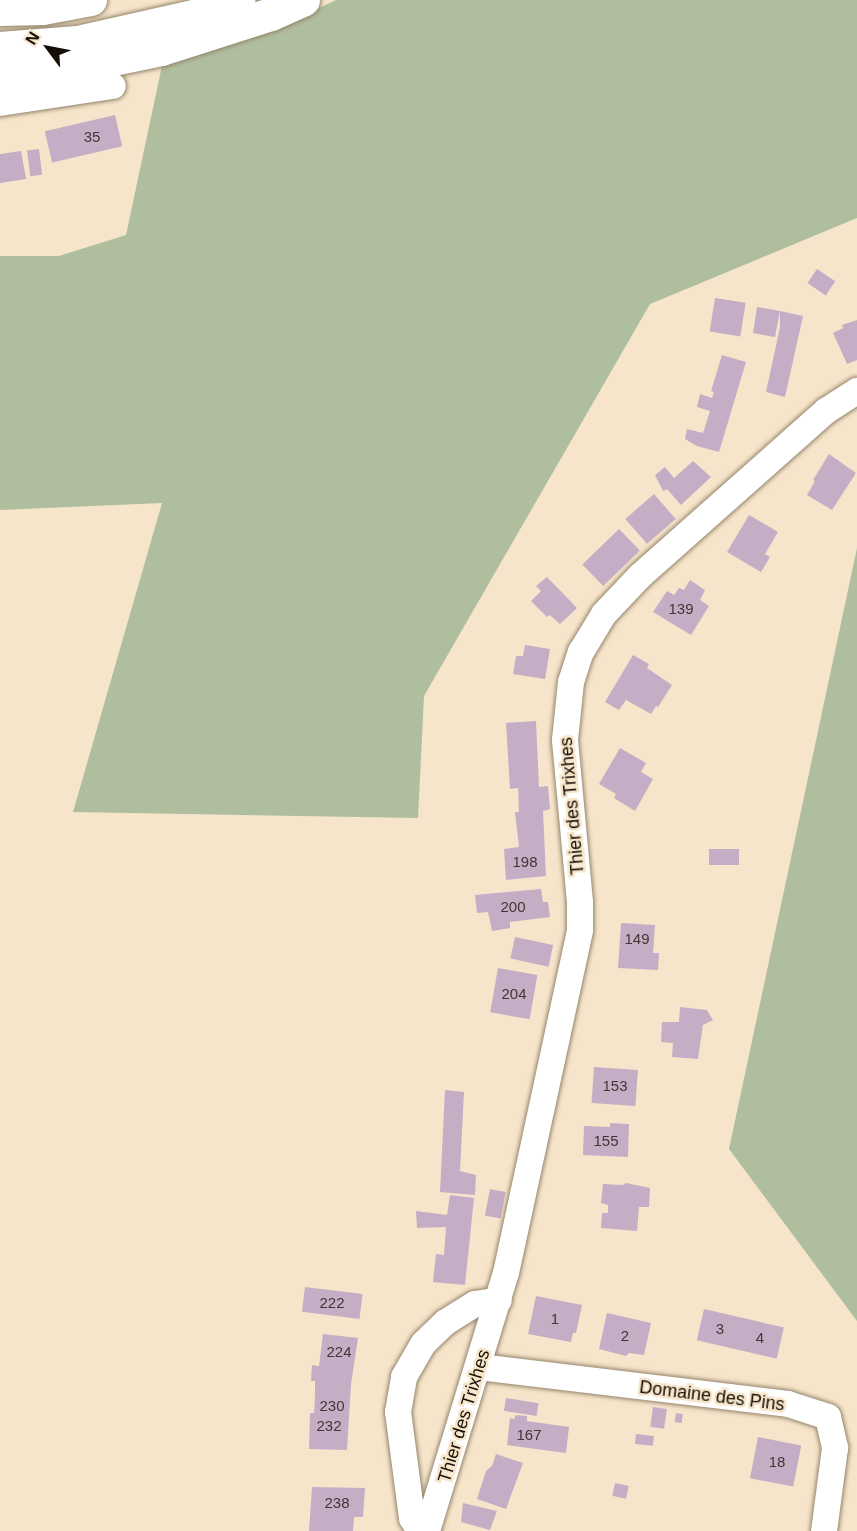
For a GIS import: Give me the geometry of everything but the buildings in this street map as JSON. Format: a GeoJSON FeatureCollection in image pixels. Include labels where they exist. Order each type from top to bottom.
{"type":"FeatureCollection","features":[{"type":"Feature","properties":{"kind":"main road"},"geometry":{"type":"LineString","coordinates":[[0,48],[77,42],[206,13],[238,0]]}},
{"type":"Feature","properties":{"kind":"main road"},"geometry":{"type":"LineString","coordinates":[[0,75],[60,70],[161,49],[271,14],[303,0]]}},
{"type":"Feature","properties":{"kind":"street"},"geometry":{"type":"LineString","coordinates":[[0,10],[43,9],[91,0]]}},
{"type":"Feature","properties":{"kind":"street"},"geometry":{"type":"LineString","coordinates":[[0,103],[113,86]]}},
{"type":"Feature","properties":{"kind":"street","name":"Thier des Trixhes"},"geometry":{"type":"LineString","coordinates":[[427,1531],[499,1300],[579,930],[580,902],[565,740],[571,682],[580,652],[604,614],[640,576],[826,411],[857,391]]}},
{"type":"Feature","properties":{"kind":"street"},"geometry":{"type":"LineString","coordinates":[[420,1531],[412,1518],[398,1412],[404,1377],[424,1343],[446,1322],[475,1304],[499,1300]]}},
{"type":"Feature","properties":{"kind":"street","name":"Domaine des Pins"},"geometry":{"type":"LineString","coordinates":[[480,1367],[788,1404],[828,1417],[835,1448],[824,1531]]}},
{"type":"Feature","properties":{"kind":"green space"},"geometry":{"type":"Polygon","coordinates":[[[336,0],[857,0],[857,218],[650,304],[424,696],[418,818],[73,812],[162,503],[0,510],[0,256],[59,256],[126,235],[163,61],[272,30],[336,0]]]}},
{"type":"Feature","properties":{"kind":"green space"},"geometry":{"type":"Polygon","coordinates":[[[857,548],[857,1321],[729,1149],[857,548]]]}}]}
